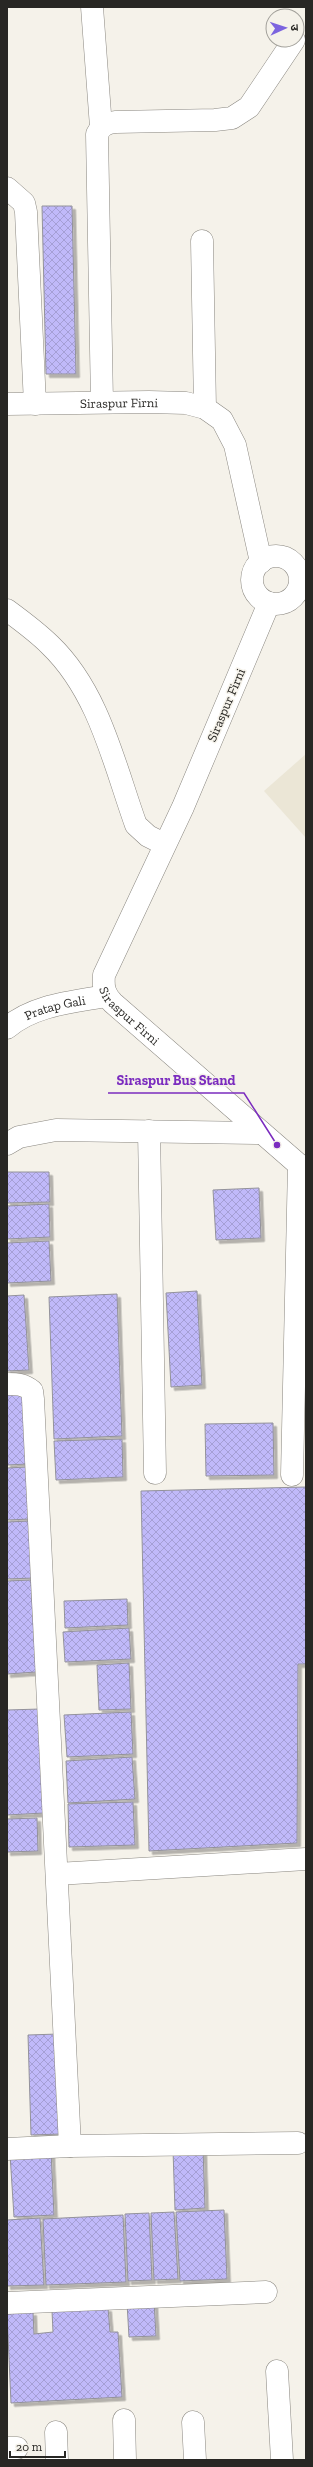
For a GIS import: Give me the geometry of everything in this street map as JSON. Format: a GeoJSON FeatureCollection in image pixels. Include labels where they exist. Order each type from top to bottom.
{"type":"FeatureCollection","features":[{"type":"Feature","properties":{"kind":"street"},"geometry":{"type":"LineString","coordinates":[[92,7],[101,127]]}},
{"type":"Feature","properties":{"kind":"street"},"geometry":{"type":"LineString","coordinates":[[102,402],[97,134],[101,127],[106,123],[215,120],[235,117],[249,107],[289,48]]}},
{"type":"Feature","properties":{"kind":"street"},"geometry":{"type":"LineString","coordinates":[[7,188],[24,203],[26,212],[35,404]]}},
{"type":"Feature","properties":{"kind":"street"},"geometry":{"type":"LineString","coordinates":[[202,241],[205,408]]}},
{"type":"Feature","properties":{"kind":"street","name":"Siraspur Firni"},"geometry":{"type":"LineString","coordinates":[[7,404],[102,402],[186,403],[205,408],[222,420],[235,445],[261,562]]}},
{"type":"Feature","properties":{"kind":"street"},"geometry":{"type":"LineString","coordinates":[[268,557],[285,557],[302,567],[299,587],[295,595],[287,601],[278,604],[269,603],[256,592],[253,585],[255,568],[261,562],[268,557]]}},
{"type":"Feature","properties":{"kind":"street","name":"Siraspur Firni"},"geometry":{"type":"LineString","coordinates":[[269,603],[183,807],[164,844],[104,975],[103,985],[106,996],[302,1168]]}},
{"type":"Feature","properties":{"kind":"street"},"geometry":{"type":"LineString","coordinates":[[7,610],[51,646],[80,685],[98,719],[136,826],[148,836],[164,844]]}},
{"type":"Feature","properties":{"kind":"street","name":"Pratap Gali"},"geometry":{"type":"LineString","coordinates":[[7,1028],[15,1021],[34,1012],[106,996]]}},
{"type":"Feature","properties":{"kind":"street"},"geometry":{"type":"LineString","coordinates":[[7,1144],[19,1137],[49,1131],[262,1133]]}},
{"type":"Feature","properties":{"kind":"street"},"geometry":{"type":"LineString","coordinates":[[149,1131],[155,1473]]}},
{"type":"Feature","properties":{"kind":"street"},"geometry":{"type":"LineString","coordinates":[[292,1475],[302,1168]]}},
{"type":"Feature","properties":{"kind":"street"},"geometry":{"type":"LineString","coordinates":[[7,1384],[19,1384],[27,1387],[32,1391],[33,1399],[70,2146]]}},
{"type":"Feature","properties":{"kind":"street"},"geometry":{"type":"LineString","coordinates":[[57,1874],[306,1859]]}},
{"type":"Feature","properties":{"kind":"street"},"geometry":{"type":"LineString","coordinates":[[7,2149],[70,2146],[298,2143]]}},
{"type":"Feature","properties":{"kind":"street"},"geometry":{"type":"LineString","coordinates":[[7,2303],[266,2292]]}},
{"type":"Feature","properties":{"kind":"street"},"geometry":{"type":"LineString","coordinates":[[277,2371],[282,2460]]}},
{"type":"Feature","properties":{"kind":"street"},"geometry":{"type":"LineString","coordinates":[[124,2420],[125,2460]]}},
{"type":"Feature","properties":{"kind":"street"},"geometry":{"type":"LineString","coordinates":[[193,2422],[195,2460]]}},
{"type":"Feature","properties":{"kind":"street"},"geometry":{"type":"LineString","coordinates":[[56,2432],[57,2460]]}},
{"type":"Feature","properties":{"kind":"shaded area"},"geometry":{"type":"Polygon","coordinates":[[[306,754],[306,838],[264,791],[306,754]]]}},
{"type":"Feature","properties":{"kind":"building"},"geometry":{"type":"Polygon","coordinates":[[[42,206],[72,206],[76,374],[46,374],[42,206]]]}},
{"type":"Feature","properties":{"kind":"building"},"geometry":{"type":"Polygon","coordinates":[[[7,1172],[49,1172],[50,1202],[7,1203],[7,1172]]]}},
{"type":"Feature","properties":{"kind":"building"},"geometry":{"type":"Polygon","coordinates":[[[259,1188],[261,1238],[216,1240],[213,1190],[259,1188]]]}},
{"type":"Feature","properties":{"kind":"building"},"geometry":{"type":"Polygon","coordinates":[[[49,1204],[50,1237],[7,1239],[7,1206],[49,1204]]]}},
{"type":"Feature","properties":{"kind":"building"},"geometry":{"type":"Polygon","coordinates":[[[49,1241],[51,1281],[7,1283],[7,1243],[49,1241]]]}},
{"type":"Feature","properties":{"kind":"building"},"geometry":{"type":"Polygon","coordinates":[[[197,1291],[202,1385],[171,1387],[166,1293],[197,1291]]]}},
{"type":"Feature","properties":{"kind":"building"},"geometry":{"type":"Polygon","coordinates":[[[117,1294],[122,1436],[54,1439],[49,1297],[117,1294]]]}},
{"type":"Feature","properties":{"kind":"building"},"geometry":{"type":"Polygon","coordinates":[[[24,1295],[29,1370],[7,1371],[7,1296],[24,1295]]]}},
{"type":"Feature","properties":{"kind":"building"},"geometry":{"type":"Polygon","coordinates":[[[7,1390],[24,1390],[28,1464],[7,1465],[7,1390]]]}},
{"type":"Feature","properties":{"kind":"building"},"geometry":{"type":"Polygon","coordinates":[[[273,1423],[274,1475],[206,1476],[205,1424],[273,1423]]]}},
{"type":"Feature","properties":{"kind":"building"},"geometry":{"type":"Polygon","coordinates":[[[122,1439],[123,1477],[56,1480],[54,1441],[122,1439]]]}},
{"type":"Feature","properties":{"kind":"building"},"geometry":{"type":"Polygon","coordinates":[[[27,1467],[30,1519],[7,1520],[7,1468],[27,1467]]]}},
{"type":"Feature","properties":{"kind":"building"},"geometry":{"type":"Polygon","coordinates":[[[306,1487],[306,1664],[298,1664],[297,1843],[149,1851],[141,1491],[306,1487]]]}},
{"type":"Feature","properties":{"kind":"building"},"geometry":{"type":"Polygon","coordinates":[[[30,1521],[34,1578],[7,1579],[7,1522],[30,1521]]]}},
{"type":"Feature","properties":{"kind":"building"},"geometry":{"type":"Polygon","coordinates":[[[31,1580],[36,1672],[7,1674],[7,1581],[31,1580]]]}},
{"type":"Feature","properties":{"kind":"building"},"geometry":{"type":"Polygon","coordinates":[[[127,1599],[128,1625],[65,1628],[64,1601],[127,1599]]]}},
{"type":"Feature","properties":{"kind":"building"},"geometry":{"type":"Polygon","coordinates":[[[129,1628],[131,1659],[65,1662],[63,1632],[129,1628]]]}},
{"type":"Feature","properties":{"kind":"building"},"geometry":{"type":"Polygon","coordinates":[[[129,1663],[131,1709],[99,1710],[97,1665],[129,1663]]]}},
{"type":"Feature","properties":{"kind":"building"},"geometry":{"type":"Polygon","coordinates":[[[40,1709],[44,1813],[7,1815],[7,1710],[40,1709]]]}},
{"type":"Feature","properties":{"kind":"building"},"geometry":{"type":"Polygon","coordinates":[[[131,1712],[133,1754],[67,1757],[64,1715],[131,1712]]]}},
{"type":"Feature","properties":{"kind":"building"},"geometry":{"type":"Polygon","coordinates":[[[132,1757],[135,1799],[68,1803],[66,1761],[132,1757]]]}},
{"type":"Feature","properties":{"kind":"building"},"geometry":{"type":"Polygon","coordinates":[[[133,1802],[135,1845],[69,1847],[68,1804],[133,1802]]]}},
{"type":"Feature","properties":{"kind":"building"},"geometry":{"type":"Polygon","coordinates":[[[37,1818],[38,1851],[7,1852],[7,1819],[37,1818]]]}},
{"type":"Feature","properties":{"kind":"building"},"geometry":{"type":"Polygon","coordinates":[[[58,2034],[61,2134],[31,2135],[28,2035],[58,2034]]]}},
{"type":"Feature","properties":{"kind":"building"},"geometry":{"type":"Polygon","coordinates":[[[203,2148],[205,2208],[175,2210],[173,2150],[203,2148]]]}},
{"type":"Feature","properties":{"kind":"building"},"geometry":{"type":"Polygon","coordinates":[[[51,2151],[54,2215],[14,2217],[10,2154],[51,2151]]]}},
{"type":"Feature","properties":{"kind":"building"},"geometry":{"type":"Polygon","coordinates":[[[224,2210],[227,2279],[180,2281],[176,2212],[224,2210]]]}},
{"type":"Feature","properties":{"kind":"building"},"geometry":{"type":"Polygon","coordinates":[[[174,2212],[178,2279],[154,2280],[151,2213],[174,2212]]]}},
{"type":"Feature","properties":{"kind":"building"},"geometry":{"type":"Polygon","coordinates":[[[149,2213],[152,2280],[128,2281],[125,2214],[149,2213]]]}},
{"type":"Feature","properties":{"kind":"building"},"geometry":{"type":"Polygon","coordinates":[[[123,2215],[126,2282],[46,2285],[43,2219],[123,2215]]]}},
{"type":"Feature","properties":{"kind":"building"},"geometry":{"type":"Polygon","coordinates":[[[40,2218],[44,2285],[7,2286],[7,2220],[40,2218]]]}},
{"type":"Feature","properties":{"kind":"building"},"geometry":{"type":"Polygon","coordinates":[[[154,2301],[156,2336],[129,2337],[127,2303],[154,2301]]]}},
{"type":"Feature","properties":{"kind":"building"},"geometry":{"type":"Polygon","coordinates":[[[108,2308],[110,2332],[118,2332],[122,2397],[11,2403],[7,2314],[33,2312],[34,2334],[53,2332],[52,2311],[108,2308]]]}},
{"type":"Feature","properties":{"kind":"place","name":"Siraspur Bus Stand"},"geometry":{"type":"Point","coordinates":[277,1145]}}]}
